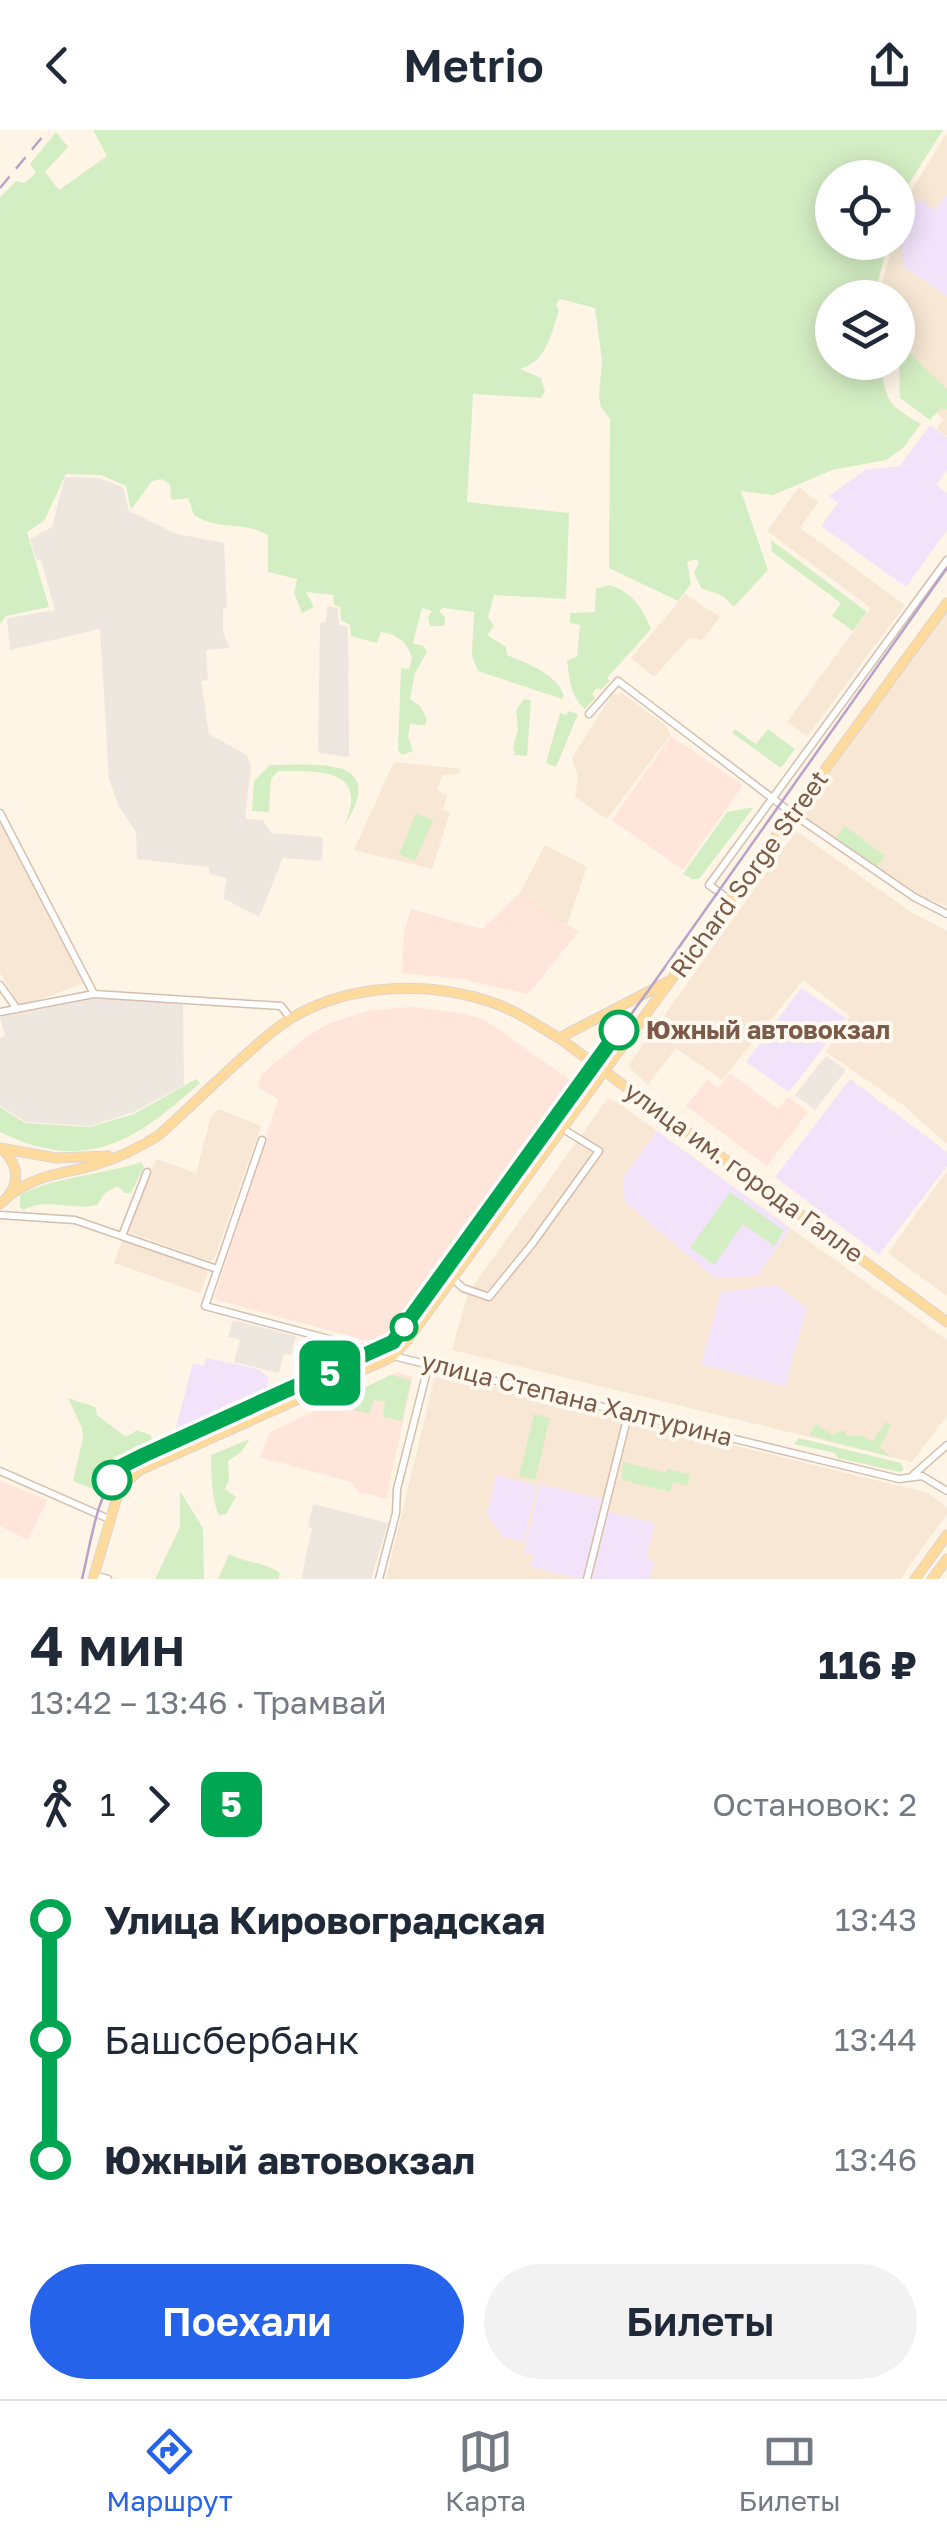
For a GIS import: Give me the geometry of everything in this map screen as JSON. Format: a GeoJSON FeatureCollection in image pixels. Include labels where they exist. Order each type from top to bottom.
{"type":"FeatureCollection","features":[{"type":"Feature","properties":{"kind":"main road","name":"Richard Sorge Street"},"geometry":{"type":"LineString","coordinates":[[94,1577],[119,1490],[150,1464],[393,1356],[947,602]]}},
{"type":"Feature","properties":{"kind":"main road"},"geometry":{"type":"LineString","coordinates":[[559,1038],[672,980]]}},
{"type":"Feature","properties":{"kind":"main road","name":"улица им. города Галле"},"geometry":{"type":"LineString","coordinates":[[0,1204],[32,1180],[94,1166],[160,1136],[274,1030],[291,1019],[323,1003],[372,990],[429,989],[494,1003],[559,1038],[947,1322]]}},
{"type":"Feature","properties":{"kind":"main road"},"geometry":{"type":"LineString","coordinates":[[1,1149],[13,1162],[16,1177],[9,1196]]}},
{"type":"Feature","properties":{"kind":"main road","name":"улица им. города Галле"},"geometry":{"type":"LineString","coordinates":[[1,1149],[56,1158],[121,1155]]}},
{"type":"Feature","properties":{"kind":"main road"},"geometry":{"type":"LineString","coordinates":[[915,1579],[947,1535]]}},
{"type":"Feature","properties":{"kind":"main road"},"geometry":{"type":"LineString","coordinates":[[932,1579],[947,1559]]}},
{"type":"Feature","properties":{"kind":"street"},"geometry":{"type":"LineString","coordinates":[[730,900],[709,884],[947,560]]}},
{"type":"Feature","properties":{"kind":"street"},"geometry":{"type":"LineString","coordinates":[[589,714],[618,681],[793,814],[914,898],[947,914]]}},
{"type":"Feature","properties":{"kind":"street"},"geometry":{"type":"LineString","coordinates":[[0,813],[94,994]]}},
{"type":"Feature","properties":{"kind":"street"},"geometry":{"type":"LineString","coordinates":[[0,985],[18,1010]]}},
{"type":"Feature","properties":{"kind":"street"},"geometry":{"type":"LineString","coordinates":[[0,1012],[94,994],[281,1006],[291,1019]]}},
{"type":"Feature","properties":{"kind":"street"},"geometry":{"type":"LineString","coordinates":[[453,1279],[464,1288],[489,1297],[599,1151],[563,1129]]}},
{"type":"Feature","properties":{"kind":"street"},"geometry":{"type":"LineString","coordinates":[[0,1215],[75,1220],[217,1269],[262,1140]]}},
{"type":"Feature","properties":{"kind":"street"},"geometry":{"type":"LineString","coordinates":[[122,1236],[147,1172]]}},
{"type":"Feature","properties":{"kind":"street"},"geometry":{"type":"LineString","coordinates":[[9,1196],[21,1216]]}},
{"type":"Feature","properties":{"kind":"street","name":"улица Степана Халтурина"},"geometry":{"type":"LineString","coordinates":[[217,1269],[204,1306],[899,1479],[922,1476],[947,1491]]}},
{"type":"Feature","properties":{"kind":"street"},"geometry":{"type":"LineString","coordinates":[[379,1579],[430,1363]]}},
{"type":"Feature","properties":{"kind":"street"},"geometry":{"type":"LineString","coordinates":[[588,1579],[629,1411]]}},
{"type":"Feature","properties":{"kind":"street"},"geometry":{"type":"LineString","coordinates":[[912,1476],[947,1444]]}},
{"type":"Feature","properties":{"kind":"street"},"geometry":{"type":"LineString","coordinates":[[0,1471],[109,1518]]}},
{"type":"Feature","properties":{"kind":"street"},"geometry":{"type":"LineString","coordinates":[[94,1577],[108,1579]]}},
{"type":"Feature","properties":{"kind":"shaded area"},"geometry":{"type":"Polygon","coordinates":[[[947,133],[947,436],[937,429],[943,419],[915,387],[913,380],[915,280],[883,280],[888,260],[915,260],[915,184],[947,133]]]}},
{"type":"Feature","properties":{"kind":"shaded area"},"geometry":{"type":"Polygon","coordinates":[[[947,194],[947,296],[903,266],[903,260],[915,260],[915,204],[919,198],[935,210],[947,194]]]}},
{"type":"Feature","properties":{"kind":"shaded area"},"geometry":{"type":"Polygon","coordinates":[[[930,425],[947,437],[947,470],[936,485],[947,493],[947,530],[906,587],[821,526],[838,503],[829,496],[865,470],[900,466],[930,425]]]}},
{"type":"Feature","properties":{"kind":"shaded area"},"geometry":{"type":"Polygon","coordinates":[[[65,477],[99,478],[123,487],[129,511],[177,534],[224,543],[227,607],[223,609],[223,632],[230,648],[206,650],[208,680],[201,681],[209,734],[247,755],[251,766],[245,819],[263,820],[271,833],[323,837],[322,861],[283,858],[259,917],[223,898],[227,878],[209,874],[209,867],[137,859],[136,832],[118,805],[109,779],[100,629],[10,650],[7,618],[55,610],[41,560],[36,559],[30,539],[52,527],[65,477]]]}},
{"type":"Feature","properties":{"kind":"shaded area"},"geometry":{"type":"Polygon","coordinates":[[[799,487],[818,502],[800,528],[905,605],[807,737],[787,722],[871,608],[767,531],[799,487]]]}},
{"type":"Feature","properties":{"kind":"shaded area"},"geometry":{"type":"Polygon","coordinates":[[[685,594],[720,617],[702,640],[689,638],[654,677],[631,658],[685,594]]]}},
{"type":"Feature","properties":{"kind":"shaded area"},"geometry":{"type":"Polygon","coordinates":[[[327,606],[338,608],[339,624],[348,627],[349,757],[318,750],[320,623],[326,622],[327,606]]]}},
{"type":"Feature","properties":{"kind":"shaded area"},"geometry":{"type":"Polygon","coordinates":[[[947,612],[947,906],[921,896],[799,815],[947,612]]]}},
{"type":"Feature","properties":{"kind":"shaded area"},"geometry":{"type":"Polygon","coordinates":[[[622,693],[664,724],[671,734],[607,819],[575,797],[578,778],[572,758],[612,695],[622,693]]]}},
{"type":"Feature","properties":{"kind":"shaded area"},"geometry":{"type":"Polygon","coordinates":[[[671,736],[743,785],[683,870],[612,820],[671,736]]]}},
{"type":"Feature","properties":{"kind":"shaded area"},"geometry":{"type":"Polygon","coordinates":[[[394,762],[461,769],[459,774],[442,775],[437,790],[447,795],[443,809],[450,813],[432,869],[354,850],[394,762]]]}},
{"type":"Feature","properties":{"kind":"shaded area"},"geometry":{"type":"Polygon","coordinates":[[[0,823],[84,983],[20,1007],[0,973],[0,823]]]}},
{"type":"Feature","properties":{"kind":"shaded area"},"geometry":{"type":"Polygon","coordinates":[[[796,831],[911,912],[947,931],[947,1144],[903,1105],[826,1052],[850,1016],[803,980],[722,1080],[676,1048],[648,1085],[628,1066],[796,831]]]}},
{"type":"Feature","properties":{"kind":"shaded area"},"geometry":{"type":"Polygon","coordinates":[[[545,845],[587,867],[567,925],[520,893],[545,845]]]}},
{"type":"Feature","properties":{"kind":"shaded area"},"geometry":{"type":"Polygon","coordinates":[[[520,893],[557,921],[579,931],[528,994],[462,979],[402,973],[404,933],[411,909],[482,929],[520,893]]]}},
{"type":"Feature","properties":{"kind":"shaded area"},"geometry":{"type":"Polygon","coordinates":[[[801,988],[846,1018],[789,1092],[746,1062],[801,988]]]}},
{"type":"Feature","properties":{"kind":"shaded area"},"geometry":{"type":"Polygon","coordinates":[[[104,997],[183,1002],[184,1085],[134,1112],[90,1126],[26,1122],[0,1106],[0,1038],[5,1035],[0,1017],[104,997]]]}},
{"type":"Feature","properties":{"kind":"shaded area"},"geometry":{"type":"Polygon","coordinates":[[[411,1007],[485,1020],[573,1082],[381,1342],[214,1299],[278,1099],[258,1087],[261,1075],[306,1037],[330,1023],[372,1010],[411,1007]]]}},
{"type":"Feature","properties":{"kind":"shaded area"},"geometry":{"type":"Polygon","coordinates":[[[826,1056],[846,1070],[815,1110],[795,1095],[826,1056]]]}},
{"type":"Feature","properties":{"kind":"shaded area"},"geometry":{"type":"Polygon","coordinates":[[[730,1073],[778,1109],[788,1097],[808,1112],[767,1166],[686,1106],[707,1079],[718,1088],[730,1073]]]}},
{"type":"Feature","properties":{"kind":"shaded area"},"geometry":{"type":"Polygon","coordinates":[[[850,1079],[947,1152],[947,1166],[879,1255],[775,1177],[850,1079]]]}},
{"type":"Feature","properties":{"kind":"shaded area"},"geometry":{"type":"Polygon","coordinates":[[[608,1098],[657,1131],[623,1178],[757,1276],[790,1228],[947,1340],[947,1415],[912,1462],[452,1350],[468,1293],[608,1098]]]}},
{"type":"Feature","properties":{"kind":"shaded area"},"geometry":{"type":"Polygon","coordinates":[[[218,1109],[261,1126],[215,1257],[210,1261],[126,1231],[156,1159],[196,1173],[211,1117],[218,1109]]]}},
{"type":"Feature","properties":{"kind":"shaded area"},"geometry":{"type":"Polygon","coordinates":[[[657,1131],[790,1228],[757,1276],[715,1278],[625,1202],[623,1178],[657,1131]]]}},
{"type":"Feature","properties":{"kind":"shaded area"},"geometry":{"type":"Polygon","coordinates":[[[947,1171],[947,1296],[888,1253],[947,1171]]]}},
{"type":"Feature","properties":{"kind":"shaded area"},"geometry":{"type":"Polygon","coordinates":[[[123,1239],[205,1268],[208,1272],[200,1293],[114,1263],[123,1239]]]}},
{"type":"Feature","properties":{"kind":"shaded area"},"geometry":{"type":"Polygon","coordinates":[[[776,1285],[807,1308],[785,1386],[701,1364],[721,1292],[776,1285]]]}},
{"type":"Feature","properties":{"kind":"shaded area"},"geometry":{"type":"Polygon","coordinates":[[[233,1320],[296,1336],[291,1355],[284,1354],[279,1373],[234,1362],[240,1340],[228,1337],[233,1320]]]}},
{"type":"Feature","properties":{"kind":"shaded area"},"geometry":{"type":"Polygon","coordinates":[[[206,1358],[258,1369],[269,1378],[263,1398],[174,1435],[193,1363],[204,1366],[206,1358]]]}},
{"type":"Feature","properties":{"kind":"shaded area"},"geometry":{"type":"Polygon","coordinates":[[[397,1372],[413,1377],[386,1499],[364,1493],[362,1496],[351,1482],[260,1457],[270,1432],[397,1372]]]}},
{"type":"Feature","properties":{"kind":"shaded area"},"geometry":{"type":"Polygon","coordinates":[[[436,1372],[928,1493],[947,1508],[947,1514],[900,1579],[386,1579],[436,1372]]]}},
{"type":"Feature","properties":{"kind":"shaded area"},"geometry":{"type":"Polygon","coordinates":[[[496,1475],[536,1485],[524,1542],[504,1537],[487,1515],[496,1475]]]}},
{"type":"Feature","properties":{"kind":"shaded area"},"geometry":{"type":"Polygon","coordinates":[[[0,1481],[47,1500],[28,1540],[0,1526],[0,1481]]]}},
{"type":"Feature","properties":{"kind":"shaded area"},"geometry":{"type":"Polygon","coordinates":[[[539,1484],[602,1499],[582,1579],[531,1567],[534,1555],[524,1553],[539,1484]]]}},
{"type":"Feature","properties":{"kind":"shaded area"},"geometry":{"type":"Polygon","coordinates":[[[313,1504],[388,1523],[371,1579],[301,1579],[313,1504]]]}},
{"type":"Feature","properties":{"kind":"shaded area"},"geometry":{"type":"Polygon","coordinates":[[[608,1512],[655,1523],[646,1558],[654,1561],[649,1579],[592,1579],[608,1512]]]}},
{"type":"Feature","properties":{"kind":"green space"},"geometry":{"type":"Polygon","coordinates":[[[93,130],[943,130],[915,174],[915,160],[815,160],[815,260],[884,260],[878,280],[815,280],[815,380],[884,380],[890,401],[921,424],[903,448],[886,460],[832,470],[773,495],[741,491],[768,570],[734,607],[723,596],[701,588],[694,573],[699,562],[687,562],[691,584],[678,601],[609,568],[610,419],[599,396],[602,361],[595,308],[560,299],[542,354],[520,369],[541,378],[545,392],[541,398],[473,394],[467,502],[569,513],[566,599],[494,595],[488,617],[494,626],[487,635],[506,647],[507,655],[548,675],[564,696],[562,699],[478,671],[472,656],[474,612],[443,608],[439,611],[445,617],[444,626],[430,626],[428,618],[432,611],[422,608],[413,643],[424,646],[427,652],[415,673],[410,699],[420,706],[427,719],[425,725],[410,724],[408,737],[413,751],[402,755],[398,750],[401,668],[409,669],[412,658],[404,643],[381,632],[377,643],[351,636],[350,625],[341,620],[340,607],[334,605],[333,595],[306,592],[314,607],[302,613],[294,593],[297,579],[268,572],[268,535],[194,515],[188,498],[171,500],[170,484],[161,479],[152,481],[131,510],[126,486],[101,475],[66,474],[44,521],[27,532],[49,607],[6,616],[0,624],[0,197],[16,181],[24,183],[36,173],[30,164],[56,132],[68,147],[45,172],[59,190],[107,156],[93,130]]]}},
{"type":"Feature","properties":{"kind":"green space"},"geometry":{"type":"Polygon","coordinates":[[[915,358],[947,389],[947,409],[941,408],[930,420],[900,398],[900,380],[915,380],[915,358]]]}},
{"type":"Feature","properties":{"kind":"green space"},"geometry":{"type":"Polygon","coordinates":[[[771,540],[867,612],[853,631],[832,616],[841,603],[772,552],[771,540]]]}},
{"type":"Feature","properties":{"kind":"green space"},"geometry":{"type":"Polygon","coordinates":[[[609,585],[635,601],[651,629],[607,678],[610,681],[592,694],[595,698],[585,709],[574,693],[569,675],[567,661],[577,656],[580,625],[570,623],[570,613],[595,612],[596,589],[609,585]]]}},
{"type":"Feature","properties":{"kind":"green space"},"geometry":{"type":"Polygon","coordinates":[[[524,699],[531,700],[527,756],[515,755],[513,747],[518,729],[516,710],[524,699]]]}},
{"type":"Feature","properties":{"kind":"green space"},"geometry":{"type":"Polygon","coordinates":[[[568,711],[578,714],[556,767],[546,763],[560,713],[567,715],[568,711]]]}},
{"type":"Feature","properties":{"kind":"green space"},"geometry":{"type":"Polygon","coordinates":[[[735,729],[756,744],[768,729],[795,749],[781,768],[732,733],[735,729]]]}},
{"type":"Feature","properties":{"kind":"green space"},"geometry":{"type":"Polygon","coordinates":[[[270,765],[326,766],[353,775],[358,787],[356,803],[344,826],[350,793],[345,783],[324,773],[278,771],[271,779],[269,812],[252,811],[254,781],[270,765]]]}},
{"type":"Feature","properties":{"kind":"green space"},"geometry":{"type":"Polygon","coordinates":[[[754,807],[699,879],[683,874],[727,812],[754,807]]]}},
{"type":"Feature","properties":{"kind":"green space"},"geometry":{"type":"Polygon","coordinates":[[[416,813],[433,820],[415,861],[399,854],[416,813]]]}},
{"type":"Feature","properties":{"kind":"green space"},"geometry":{"type":"Polygon","coordinates":[[[845,826],[885,856],[876,868],[836,838],[845,826]]]}},
{"type":"Feature","properties":{"kind":"green space"},"geometry":{"type":"Polygon","coordinates":[[[196,1079],[200,1083],[154,1121],[109,1145],[59,1151],[0,1132],[0,1107],[25,1123],[90,1127],[134,1114],[196,1079]]]}},
{"type":"Feature","properties":{"kind":"green space"},"geometry":{"type":"Polygon","coordinates":[[[141,1162],[144,1167],[131,1193],[117,1186],[105,1193],[97,1205],[50,1204],[23,1210],[20,1207],[20,1195],[32,1189],[141,1162]]]}},
{"type":"Feature","properties":{"kind":"green space"},"geometry":{"type":"Polygon","coordinates":[[[730,1192],[784,1231],[774,1246],[743,1224],[714,1265],[690,1248],[730,1192]]]}},
{"type":"Feature","properties":{"kind":"green space"},"geometry":{"type":"Polygon","coordinates":[[[391,1375],[411,1380],[402,1421],[383,1417],[385,1402],[374,1400],[370,1414],[354,1410],[360,1390],[391,1375]]]}},
{"type":"Feature","properties":{"kind":"green space"},"geometry":{"type":"Polygon","coordinates":[[[68,1398],[95,1407],[97,1415],[126,1437],[137,1430],[151,1435],[153,1444],[111,1465],[106,1476],[100,1476],[95,1490],[73,1481],[83,1438],[68,1398]]]}},
{"type":"Feature","properties":{"kind":"green space"},"geometry":{"type":"Polygon","coordinates":[[[534,1414],[550,1418],[535,1480],[519,1476],[534,1414]]]}},
{"type":"Feature","properties":{"kind":"green space"},"geometry":{"type":"Polygon","coordinates":[[[886,1422],[891,1425],[880,1447],[891,1457],[809,1435],[816,1424],[832,1435],[844,1430],[847,1436],[873,1441],[886,1422]]]}},
{"type":"Feature","properties":{"kind":"green space"},"geometry":{"type":"Polygon","coordinates":[[[799,1438],[901,1463],[904,1470],[837,1458],[835,1453],[794,1444],[799,1438]]]}},
{"type":"Feature","properties":{"kind":"green space"},"geometry":{"type":"Polygon","coordinates":[[[250,1439],[228,1461],[229,1480],[225,1489],[236,1497],[226,1514],[219,1515],[213,1495],[211,1455],[250,1439]]]}},
{"type":"Feature","properties":{"kind":"green space"},"geometry":{"type":"Polygon","coordinates":[[[623,1462],[666,1473],[667,1469],[690,1474],[687,1486],[673,1482],[670,1492],[622,1480],[623,1462]]]}},
{"type":"Feature","properties":{"kind":"green space"},"geometry":{"type":"Polygon","coordinates":[[[180,1491],[203,1528],[204,1579],[155,1579],[180,1527],[180,1491]]]}},
{"type":"Feature","properties":{"kind":"green space"},"geometry":{"type":"Polygon","coordinates":[[[229,1554],[274,1569],[280,1573],[278,1579],[218,1579],[229,1554]]]}},
{"type":"Feature","properties":{"kind":"tram line"},"geometry":{"type":"LineString","coordinates":[[82,1579],[100,1504],[122,1466],[393,1343],[947,568]]}},
{"type":"Feature","properties":{"kind":"tram line","name":"5"},"geometry":{"type":"LineString","coordinates":[[112,1480],[122,1466],[144,1455],[393,1342],[619,1030]]}},
{"type":"Feature","properties":{"kind":"railway"},"geometry":{"type":"LineString","coordinates":[[0,188],[48,130]]}},
{"type":"Feature","properties":{"kind":"place","name":"Южный автовокзал"},"geometry":{"type":"Point","coordinates":[619,1030]}}]}
